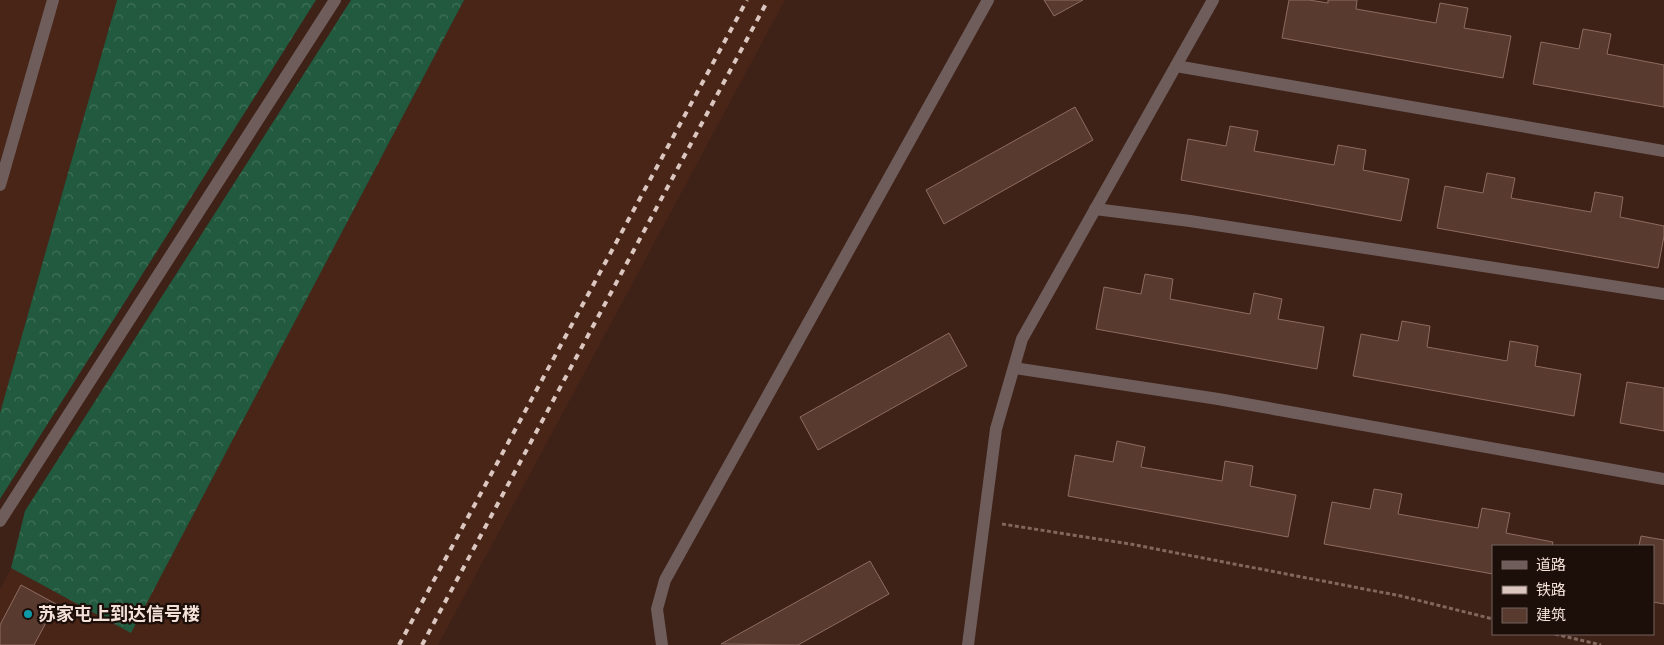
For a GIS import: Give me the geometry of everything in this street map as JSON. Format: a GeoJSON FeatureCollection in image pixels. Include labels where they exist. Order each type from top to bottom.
{"type":"FeatureCollection","features":[{"type":"Feature","properties":{"kind":"street"},"geometry":{"type":"LineString","coordinates":[[0,185],[53,0]]}},
{"type":"Feature","properties":{"kind":"street"},"geometry":{"type":"LineString","coordinates":[[0,521],[335,0]]}},
{"type":"Feature","properties":{"kind":"street"},"geometry":{"type":"LineString","coordinates":[[662,645],[657,609],[665,580],[988,0]]}},
{"type":"Feature","properties":{"kind":"street"},"geometry":{"type":"LineString","coordinates":[[968,645],[996,429],[1022,339],[1213,0]]}},
{"type":"Feature","properties":{"kind":"street"},"geometry":{"type":"LineString","coordinates":[[1176,66],[1664,151]]}},
{"type":"Feature","properties":{"kind":"street"},"geometry":{"type":"LineString","coordinates":[[1095,209],[1190,221],[1664,294]]}},
{"type":"Feature","properties":{"kind":"street"},"geometry":{"type":"LineString","coordinates":[[1014,368],[1218,399],[1664,479]]}},
{"type":"Feature","properties":{"kind":"path"},"geometry":{"type":"LineString","coordinates":[[984,522],[1130,544],[1401,596],[1492,619]]}},
{"type":"Feature","properties":{"kind":"path"},"geometry":{"type":"LineString","coordinates":[[1559,635],[1601,645]]}},
{"type":"Feature","properties":{"kind":"shaded area"},"geometry":{"type":"Polygon","coordinates":[[[0,0],[117,0],[0,413],[0,0]]]}},
{"type":"Feature","properties":{"kind":"shaded area"},"geometry":{"type":"Polygon","coordinates":[[[464,0],[785,0],[438,645],[0,645],[0,590],[11,568],[131,633],[464,0]]]}},
{"type":"Feature","properties":{"kind":"green space"},"geometry":{"type":"Polygon","coordinates":[[[117,0],[316,0],[0,499],[0,413],[117,0]]]}},
{"type":"Feature","properties":{"kind":"green space"},"geometry":{"type":"Polygon","coordinates":[[[351,0],[464,0],[131,633],[11,568],[25,511],[351,0]]]}},
{"type":"Feature","properties":{"kind":"building"},"geometry":{"type":"Polygon","coordinates":[[[1044,0],[1083,0],[1054,16],[1044,0]]]}},
{"type":"Feature","properties":{"kind":"building"},"geometry":{"type":"Polygon","coordinates":[[[1289,0],[1309,0],[1328,3],[1328,0],[1357,0],[1356,9],[1436,23],[1440,3],[1468,8],[1464,28],[1511,36],[1503,78],[1282,38],[1289,0]]]}},
{"type":"Feature","properties":{"kind":"building"},"geometry":{"type":"Polygon","coordinates":[[[1583,29],[1611,34],[1607,54],[1664,65],[1664,107],[1533,84],[1541,42],[1579,49],[1583,29]]]}},
{"type":"Feature","properties":{"kind":"building"},"geometry":{"type":"Polygon","coordinates":[[[1075,107],[1093,140],[944,224],[926,190],[1075,107]]]}},
{"type":"Feature","properties":{"kind":"building"},"geometry":{"type":"Polygon","coordinates":[[[1230,126],[1258,131],[1254,151],[1334,165],[1338,145],[1366,150],[1363,170],[1409,179],[1401,221],[1181,180],[1188,139],[1226,146],[1230,126]]]}},
{"type":"Feature","properties":{"kind":"building"},"geometry":{"type":"Polygon","coordinates":[[[1487,173],[1515,178],[1511,198],[1591,212],[1595,192],[1623,197],[1620,217],[1664,226],[1658,268],[1437,228],[1445,186],[1483,193],[1487,173]]]}},
{"type":"Feature","properties":{"kind":"building"},"geometry":{"type":"Polygon","coordinates":[[[1145,274],[1173,279],[1170,299],[1250,314],[1254,293],[1282,299],[1278,319],[1324,327],[1317,369],[1096,329],[1104,287],[1141,294],[1145,274]]]}},
{"type":"Feature","properties":{"kind":"building"},"geometry":{"type":"Polygon","coordinates":[[[1402,321],[1430,326],[1427,347],[1507,361],[1510,341],[1538,346],[1535,366],[1581,374],[1574,416],[1353,376],[1361,334],[1398,341],[1402,321]]]}},
{"type":"Feature","properties":{"kind":"building"},"geometry":{"type":"Polygon","coordinates":[[[949,333],[967,366],[818,450],[800,417],[949,333]]]}},
{"type":"Feature","properties":{"kind":"building"},"geometry":{"type":"Polygon","coordinates":[[[1627,382],[1664,388],[1664,431],[1620,423],[1627,382]]]}},
{"type":"Feature","properties":{"kind":"building"},"geometry":{"type":"Polygon","coordinates":[[[1117,441],[1145,447],[1141,467],[1222,481],[1225,461],[1253,466],[1250,486],[1296,495],[1288,537],[1068,496],[1075,455],[1113,462],[1117,441]]]}},
{"type":"Feature","properties":{"kind":"building"},"geometry":{"type":"Polygon","coordinates":[[[1374,489],[1402,494],[1398,514],[1478,528],[1482,508],[1510,513],[1506,533],[1553,542],[1552,545],[1492,545],[1492,574],[1324,544],[1332,502],[1370,509],[1374,489]]]}},
{"type":"Feature","properties":{"kind":"building"},"geometry":{"type":"Polygon","coordinates":[[[1641,536],[1664,540],[1664,604],[1654,602],[1654,545],[1639,545],[1641,536]]]}},
{"type":"Feature","properties":{"kind":"building"},"geometry":{"type":"Polygon","coordinates":[[[870,561],[889,594],[798,645],[721,644],[870,561]]]}},
{"type":"Feature","properties":{"kind":"building","name":"苏家屯上到达信号楼"},"geometry":{"type":"Polygon","coordinates":[[[21,585],[56,604],[34,645],[0,645],[0,625],[21,585]]]}},
{"type":"Feature","properties":{"kind":"railway"},"geometry":{"type":"LineString","coordinates":[[399,645],[747,0]]}},
{"type":"Feature","properties":{"kind":"railway"},"geometry":{"type":"LineString","coordinates":[[422,645],[768,0]]}},
{"type":"Feature","properties":{"kind":"place","name":"苏家屯上到达信号楼"},"geometry":{"type":"Point","coordinates":[28,614]}}]}
